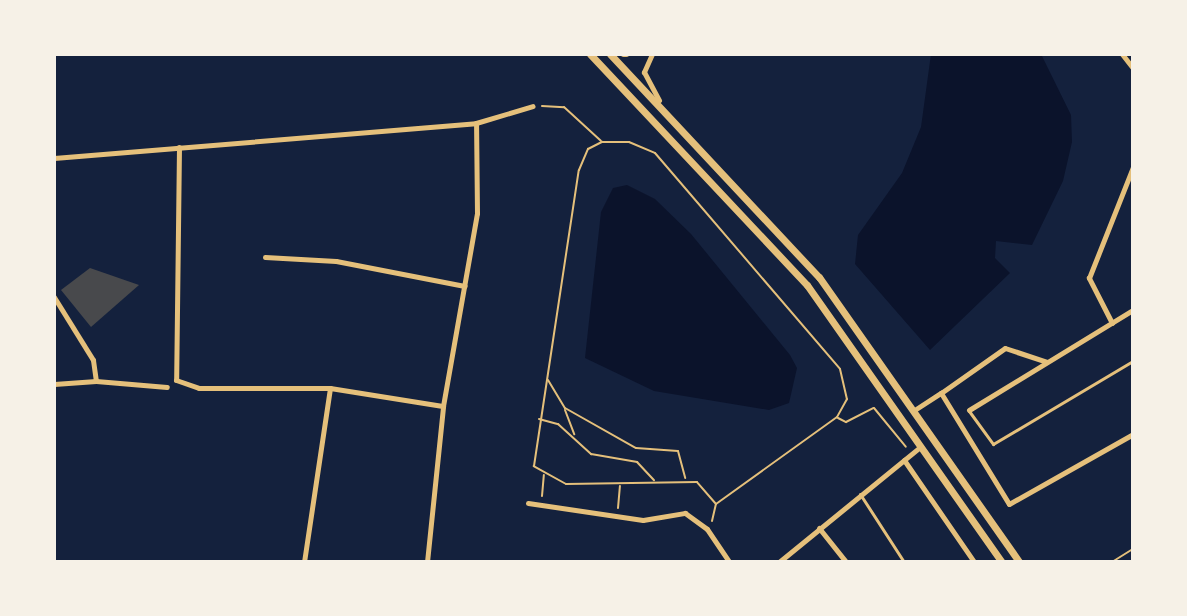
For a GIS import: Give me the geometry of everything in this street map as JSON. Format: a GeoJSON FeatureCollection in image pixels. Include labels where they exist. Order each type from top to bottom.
{"type":"FeatureCollection","features":[{"type":"Feature","properties":{"kind":"main road"},"geometry":{"type":"LineString","coordinates":[[590,54],[807,285],[923,444],[1002,562]]}},
{"type":"Feature","properties":{"kind":"main road"},"geometry":{"type":"LineString","coordinates":[[610,54],[659,100],[819,277],[916,409],[1019,562]]}},
{"type":"Feature","properties":{"kind":"street"},"geometry":{"type":"LineString","coordinates":[[652,54],[644,72],[659,100]]}},
{"type":"Feature","properties":{"kind":"street"},"geometry":{"type":"LineString","coordinates":[[1122,54],[1133,68]]}},
{"type":"Feature","properties":{"kind":"street"},"geometry":{"type":"LineString","coordinates":[[54,158],[476,123],[533,106]]}},
{"type":"Feature","properties":{"kind":"street"},"geometry":{"type":"LineString","coordinates":[[427,562],[443,406],[465,286],[479,182],[476,123]]}},
{"type":"Feature","properties":{"kind":"street"},"geometry":{"type":"LineString","coordinates":[[179,147],[176,380],[199,388],[330,388],[443,406]]}},
{"type":"Feature","properties":{"kind":"street"},"geometry":{"type":"LineString","coordinates":[[1112,323],[1089,278],[1133,167]]}},
{"type":"Feature","properties":{"kind":"street"},"geometry":{"type":"LineString","coordinates":[[265,257],[327,259],[465,286]]}},
{"type":"Feature","properties":{"kind":"street"},"geometry":{"type":"LineString","coordinates":[[54,297],[93,360],[96,381]]}},
{"type":"Feature","properties":{"kind":"street"},"geometry":{"type":"LineString","coordinates":[[969,410],[1133,310]]}},
{"type":"Feature","properties":{"kind":"street"},"geometry":{"type":"LineString","coordinates":[[916,409],[1005,348],[1047,362]]}},
{"type":"Feature","properties":{"kind":"street"},"geometry":{"type":"LineString","coordinates":[[54,384],[96,381],[167,387]]}},
{"type":"Feature","properties":{"kind":"street"},"geometry":{"type":"LineString","coordinates":[[304,562],[330,388]]}},
{"type":"Feature","properties":{"kind":"street"},"geometry":{"type":"LineString","coordinates":[[941,393],[1009,504],[1133,434]]}},
{"type":"Feature","properties":{"kind":"street"},"geometry":{"type":"LineString","coordinates":[[783,561],[923,444]]}},
{"type":"Feature","properties":{"kind":"street"},"geometry":{"type":"LineString","coordinates":[[904,460],[974,562]]}},
{"type":"Feature","properties":{"kind":"street"},"geometry":{"type":"LineString","coordinates":[[528,503],[618,517],[685,513],[707,529],[729,562]]}},
{"type":"Feature","properties":{"kind":"street"},"geometry":{"type":"LineString","coordinates":[[819,528],[846,562]]}},
{"type":"Feature","properties":{"kind":"lane"},"geometry":{"type":"LineString","coordinates":[[969,410],[993,444],[1133,361]]}},
{"type":"Feature","properties":{"kind":"lane"},"geometry":{"type":"LineString","coordinates":[[860,494],[904,562]]}},
{"type":"Feature","properties":{"kind":"path"},"geometry":{"type":"LineString","coordinates":[[533,106],[564,107],[602,142]]}},
{"type":"Feature","properties":{"kind":"path"},"geometry":{"type":"LineString","coordinates":[[707,529],[716,504],[837,417],[847,399],[830,357],[655,153],[629,142],[602,142],[588,149],[579,170],[548,378],[532,447],[534,466],[566,484],[685,479],[708,490],[716,504]]}},
{"type":"Feature","properties":{"kind":"path"},"geometry":{"type":"LineString","coordinates":[[548,378],[565,408],[574,435],[591,454],[637,462],[654,481]]}},
{"type":"Feature","properties":{"kind":"path"},"geometry":{"type":"LineString","coordinates":[[565,408],[636,448],[678,451],[685,479]]}},
{"type":"Feature","properties":{"kind":"path"},"geometry":{"type":"LineString","coordinates":[[837,417],[846,422],[874,408],[911,454]]}},
{"type":"Feature","properties":{"kind":"path"},"geometry":{"type":"LineString","coordinates":[[538,419],[574,435]]}},
{"type":"Feature","properties":{"kind":"path"},"geometry":{"type":"LineString","coordinates":[[541,505],[544,473]]}},
{"type":"Feature","properties":{"kind":"path"},"geometry":{"type":"LineString","coordinates":[[618,517],[620,483]]}},
{"type":"Feature","properties":{"kind":"path"},"geometry":{"type":"LineString","coordinates":[[1112,562],[1133,549]]}},
{"type":"Feature","properties":{"kind":"water"},"geometry":{"type":"Polygon","coordinates":[[[931,54],[1041,54],[1071,115],[1072,142],[1063,181],[1032,245],[996,241],[995,258],[1010,273],[930,350],[855,264],[858,235],[902,173],[921,127],[931,54]]]}},
{"type":"Feature","properties":{"kind":"water"},"geometry":{"type":"Polygon","coordinates":[[[627,185],[655,199],[691,234],[790,355],[797,368],[789,403],[769,410],[654,391],[585,358],[601,212],[613,188],[627,185]]]}},
{"type":"Feature","properties":{"kind":"building"},"geometry":{"type":"Polygon","coordinates":[[[90,268],[139,285],[91,327],[61,290],[90,268]]]}}]}
